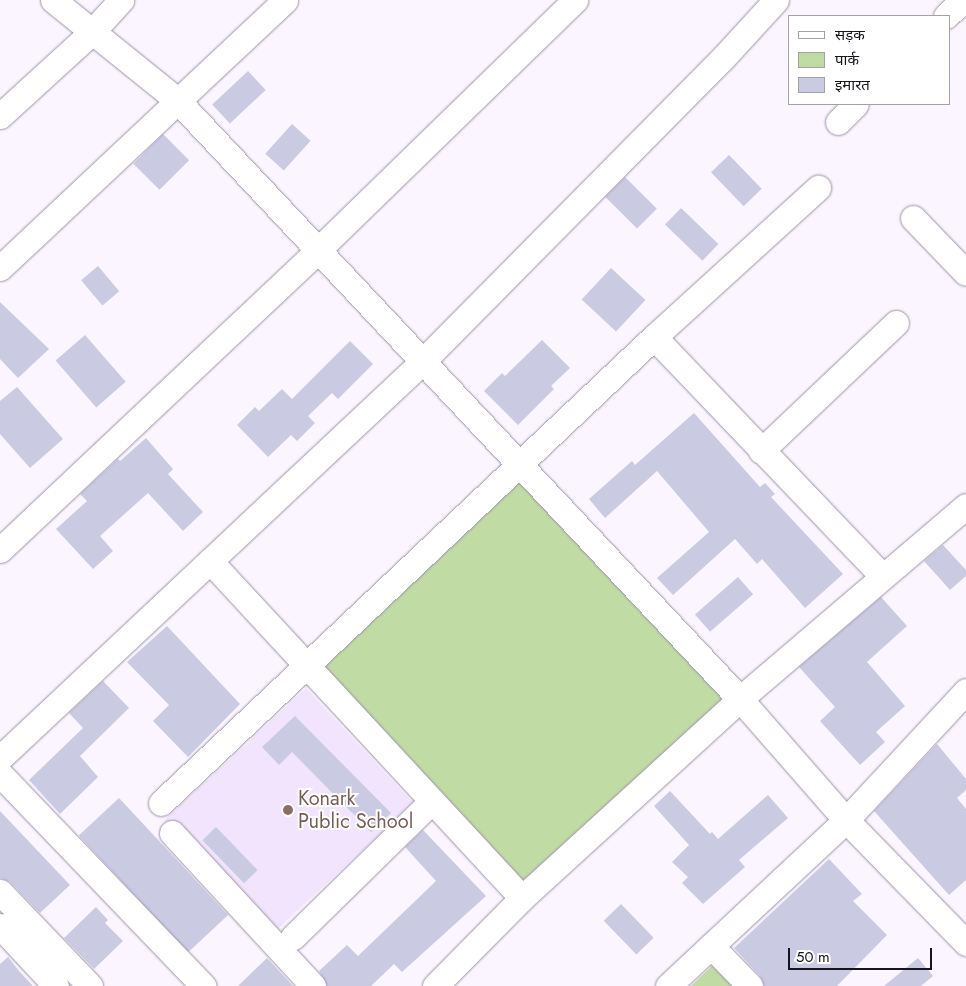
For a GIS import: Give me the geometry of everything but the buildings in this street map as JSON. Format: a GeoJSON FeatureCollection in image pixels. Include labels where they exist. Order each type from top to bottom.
{"type":"FeatureCollection","features":[{"type":"Feature","properties":{"kind":"street"},"geometry":{"type":"LineString","coordinates":[[53,0],[91,33],[178,101],[740,699],[846,820],[964,937]]}},
{"type":"Feature","properties":{"kind":"street"},"geometry":{"type":"LineString","coordinates":[[0,116],[91,33],[121,0]]}},
{"type":"Feature","properties":{"kind":"street"},"geometry":{"type":"LineString","coordinates":[[0,268],[285,0]]}},
{"type":"Feature","properties":{"kind":"street"},"geometry":{"type":"LineString","coordinates":[[0,550],[318,250],[574,0]]}},
{"type":"Feature","properties":{"kind":"street"},"geometry":{"type":"LineString","coordinates":[[0,758],[424,361],[722,59],[776,0]]}},
{"type":"Feature","properties":{"kind":"street"},"geometry":{"type":"LineString","coordinates":[[947,15],[962,0]]}},
{"type":"Feature","properties":{"kind":"street"},"geometry":{"type":"LineString","coordinates":[[838,122],[855,105]]}},
{"type":"Feature","properties":{"kind":"street"},"geometry":{"type":"LineString","coordinates":[[161,802],[654,337],[818,188]]}},
{"type":"Feature","properties":{"kind":"street"},"geometry":{"type":"LineString","coordinates":[[913,218],[966,273]]}},
{"type":"Feature","properties":{"kind":"street"},"geometry":{"type":"LineString","coordinates":[[761,451],[896,323]]}},
{"type":"Feature","properties":{"kind":"street"},"geometry":{"type":"LineString","coordinates":[[654,337],[882,576]]}},
{"type":"Feature","properties":{"kind":"street"},"geometry":{"type":"LineString","coordinates":[[435,986],[522,898],[740,699],[966,506]]}},
{"type":"Feature","properties":{"kind":"street"},"geometry":{"type":"LineString","coordinates":[[210,561],[522,898]]}},
{"type":"Feature","properties":{"kind":"street"},"geometry":{"type":"LineString","coordinates":[[668,986],[846,820],[966,692]]}},
{"type":"Feature","properties":{"kind":"street"},"geometry":{"type":"LineString","coordinates":[[0,774],[203,986]]}},
{"type":"Feature","properties":{"kind":"street"},"geometry":{"type":"LineString","coordinates":[[293,937],[432,801]]}},
{"type":"Feature","properties":{"kind":"street"},"geometry":{"type":"LineString","coordinates":[[172,833],[313,986]]}},
{"type":"Feature","properties":{"kind":"street"},"geometry":{"type":"LineString","coordinates":[[0,892],[90,986]]}},
{"type":"Feature","properties":{"kind":"street"},"geometry":{"type":"LineString","coordinates":[[0,926],[56,986]]}},
{"type":"Feature","properties":{"kind":"street"},"geometry":{"type":"LineString","coordinates":[[711,946],[750,986]]}},
{"type":"Feature","properties":{"kind":"shaded area","name":"Konark Public School"},"geometry":{"type":"Polygon","coordinates":[[[306,688],[413,803],[271,935],[164,820],[306,688]]]}},
{"type":"Feature","properties":{"kind":"green space"},"geometry":{"type":"Polygon","coordinates":[[[520,464],[740,699],[525,899],[306,664],[520,464]]]}},
{"type":"Feature","properties":{"kind":"green space"},"geometry":{"type":"Polygon","coordinates":[[[714,964],[735,986],[691,986],[714,964]]]}},
{"type":"Feature","properties":{"kind":"place","name":"Konark Public School"},"geometry":{"type":"Point","coordinates":[288,810]}}]}
